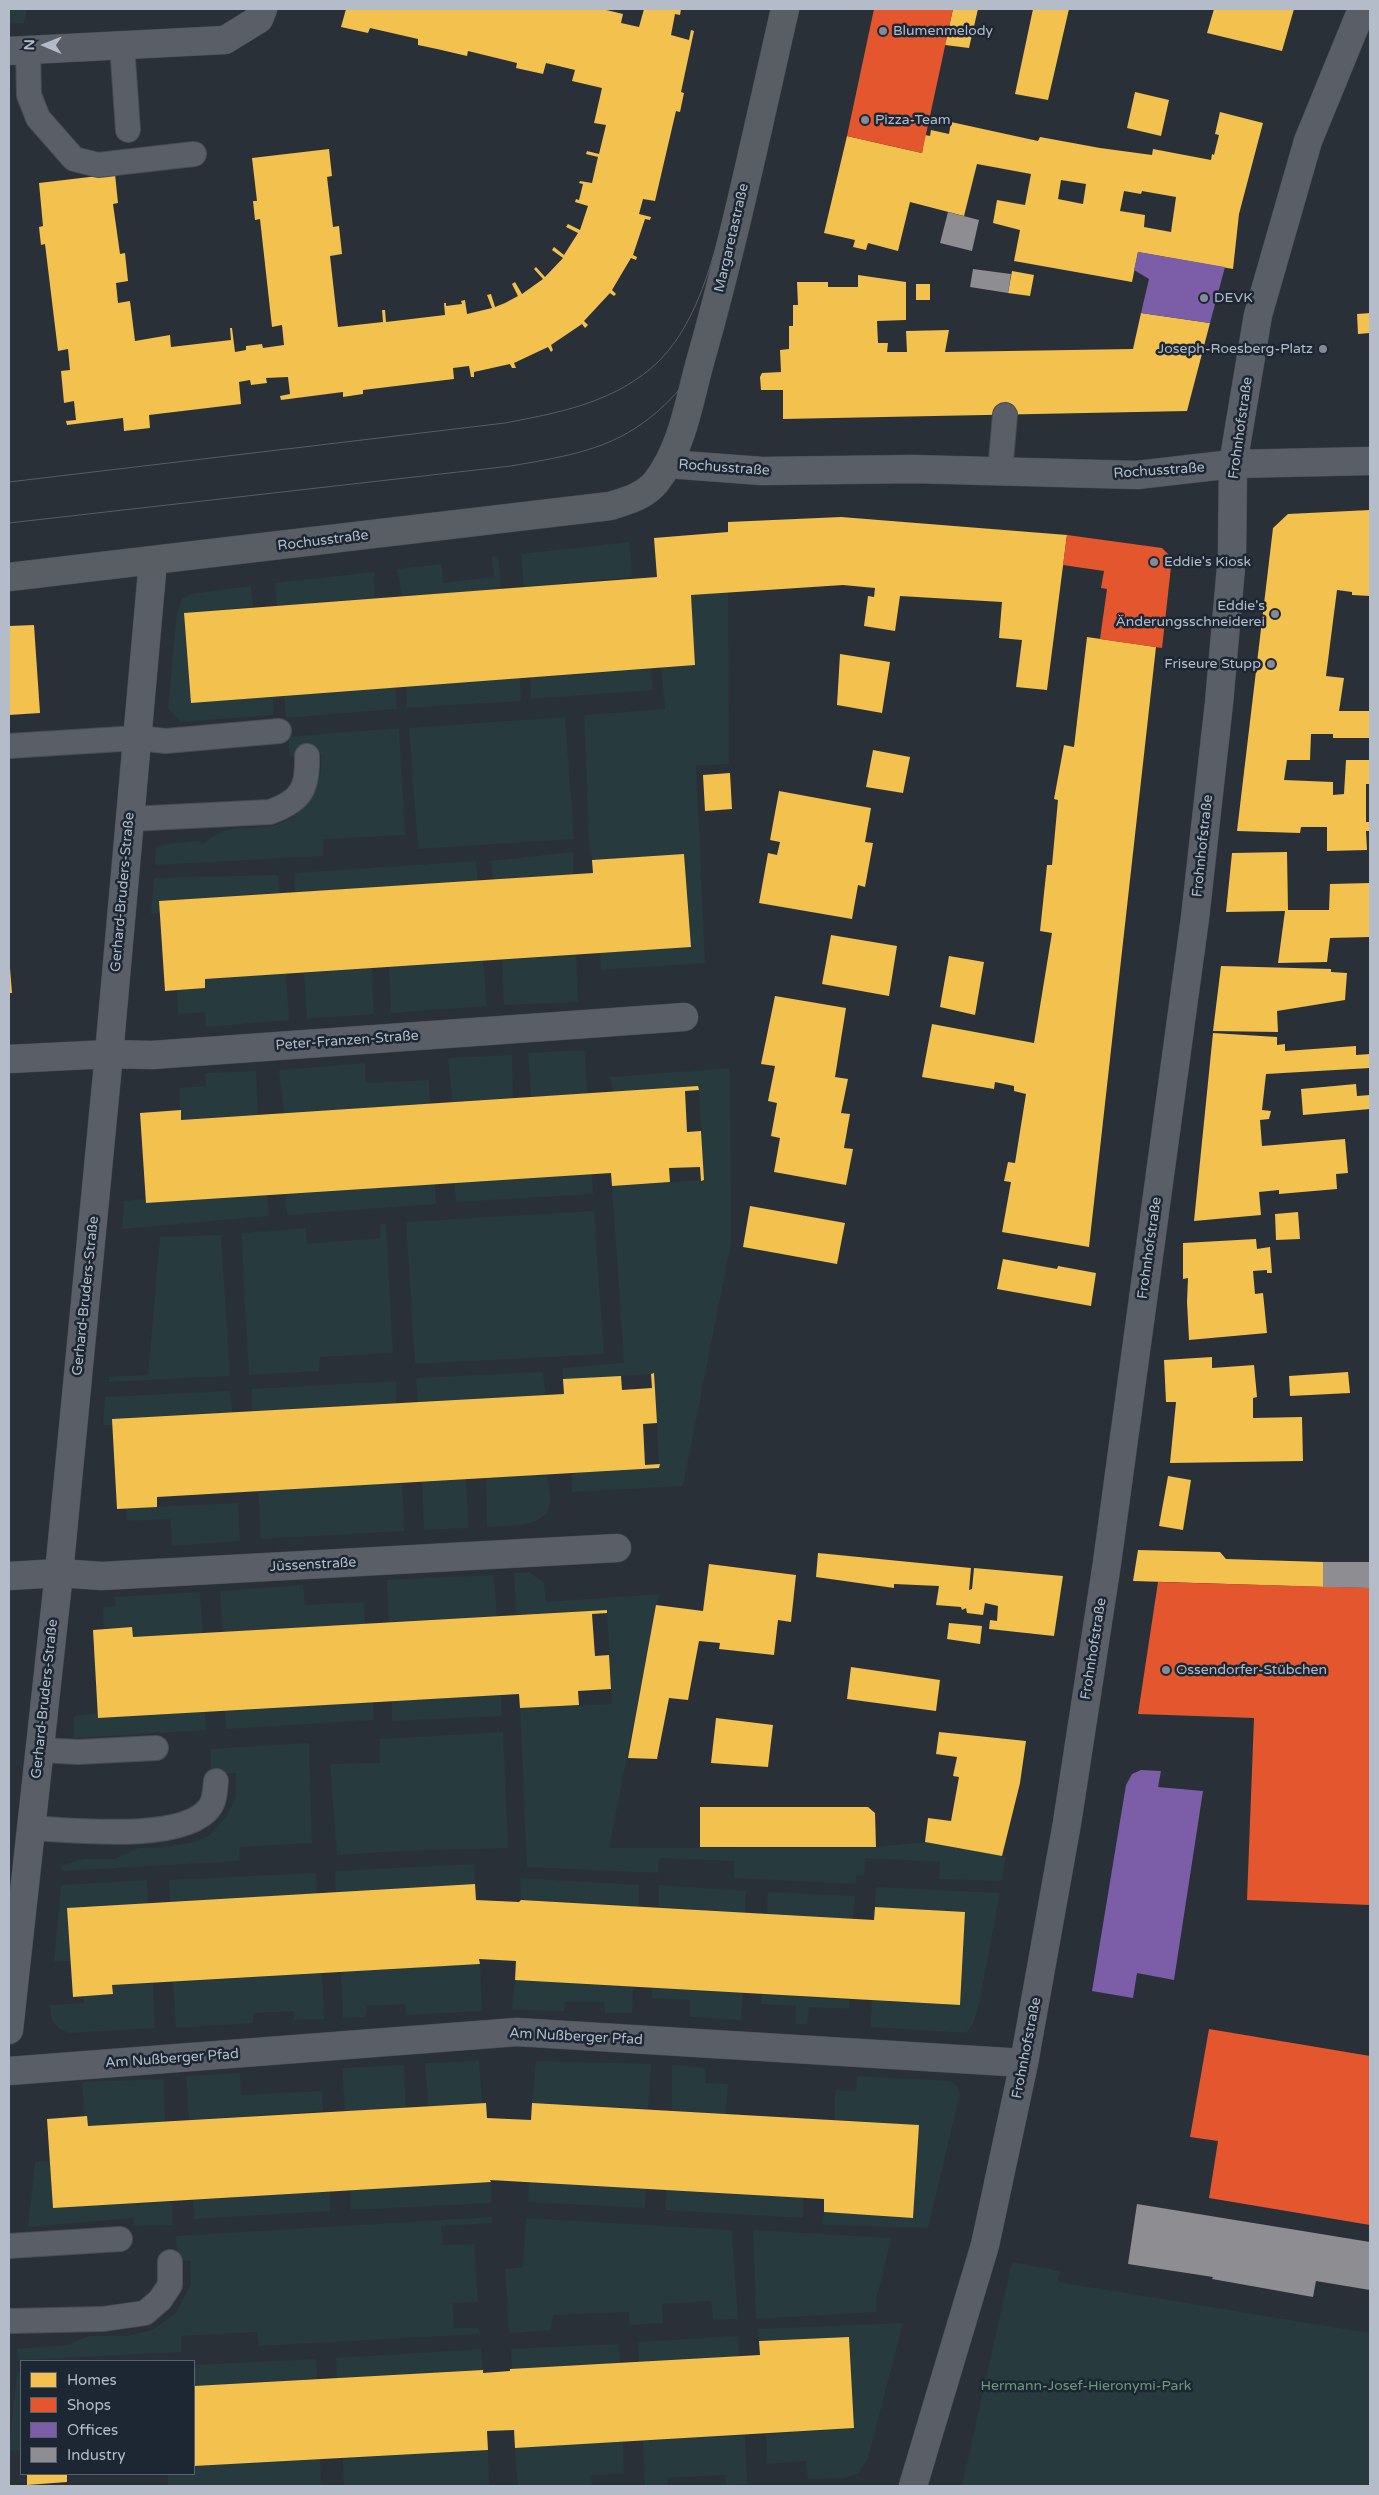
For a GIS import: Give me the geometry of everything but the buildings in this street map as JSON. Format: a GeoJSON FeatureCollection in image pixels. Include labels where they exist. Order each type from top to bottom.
{"type":"FeatureCollection","features":[{"type":"Feature","properties":{"kind":"street"},"geometry":{"type":"LineString","coordinates":[[18,51],[226,40],[259,20],[263,9]]}},
{"type":"Feature","properties":{"kind":"street","name":"Margaretastraße"},"geometry":{"type":"LineString","coordinates":[[668,464],[678,440],[718,297],[785,9]]}},
{"type":"Feature","properties":{"kind":"street","name":"Frohnhofstraße"},"geometry":{"type":"LineString","coordinates":[[913,2486],[984,2251],[1024,2063],[1067,1823],[1107,1562],[1195,918],[1219,703],[1232,556],[1233,464],[1258,315],[1308,141],[1362,9]]}},
{"type":"Feature","properties":{"kind":"street","name":"Rochusstraße"},"geometry":{"type":"LineString","coordinates":[[9,577],[610,506],[633,499],[655,484],[668,464],[762,471],[913,469],[1137,475],[1233,464],[1370,461]]}},
{"type":"Feature","properties":{"kind":"street","name":"Gerhard-Bruders-Straße"},"geometry":{"type":"LineString","coordinates":[[9,2030],[59,1573],[109,1054],[153,560]]}},
{"type":"Feature","properties":{"kind":"street","name":"Peter-Franzen-Straße"},"geometry":{"type":"LineString","coordinates":[[9,1059],[109,1054],[162,1054],[684,1017]]}},
{"type":"Feature","properties":{"kind":"street","name":"Jüssenstraße"},"geometry":{"type":"LineString","coordinates":[[9,1576],[59,1573],[102,1576],[617,1548]]}},
{"type":"Feature","properties":{"kind":"street","name":"Am Nußberger Pfad"},"geometry":{"type":"LineString","coordinates":[[9,2072],[517,2032],[1024,2063]]}},
{"type":"Feature","properties":{"kind":"lane"},"geometry":{"type":"LineString","coordinates":[[122,45],[128,130]]}},
{"type":"Feature","properties":{"kind":"lane"},"geometry":{"type":"LineString","coordinates":[[18,51],[29,95],[38,118],[74,159],[98,165],[194,154]]}},
{"type":"Feature","properties":{"kind":"lane"},"geometry":{"type":"LineString","coordinates":[[1000,472],[1005,415]]}},
{"type":"Feature","properties":{"kind":"lane"},"geometry":{"type":"LineString","coordinates":[[9,746],[137,738],[166,741],[279,731]]}},
{"type":"Feature","properties":{"kind":"lane"},"geometry":{"type":"LineString","coordinates":[[130,819],[270,812],[290,805],[303,788],[307,771],[307,756]]}},
{"type":"Feature","properties":{"kind":"lane"},"geometry":{"type":"LineString","coordinates":[[40,1750],[78,1752],[156,1748]]}},
{"type":"Feature","properties":{"kind":"lane"},"geometry":{"type":"LineString","coordinates":[[31,1828],[113,1832],[174,1828],[189,1824],[202,1816],[214,1799],[216,1781]]}},
{"type":"Feature","properties":{"kind":"lane"},"geometry":{"type":"LineString","coordinates":[[9,2246],[120,2239]]}},
{"type":"Feature","properties":{"kind":"lane"},"geometry":{"type":"LineString","coordinates":[[9,2320],[103,2319],[145,2313],[160,2300],[170,2285],[170,2262]]}},
{"type":"Feature","properties":{"kind":"green space"},"geometry":{"type":"Polygon","coordinates":[[[9,9],[27,9],[24,23],[9,24],[9,9]]]}},
{"type":"Feature","properties":{"kind":"green space"},"geometry":{"type":"Polygon","coordinates":[[[630,542],[632,577],[524,587],[521,554],[630,542]]]}},
{"type":"Feature","properties":{"kind":"green space"},"geometry":{"type":"Polygon","coordinates":[[[498,556],[501,589],[402,597],[397,569],[442,564],[443,583],[494,577],[492,557],[498,556]]]}},
{"type":"Feature","properties":{"kind":"green space"},"geometry":{"type":"Polygon","coordinates":[[[374,572],[375,598],[277,606],[275,583],[374,572]]]}},
{"type":"Feature","properties":{"kind":"green space"},"geometry":{"type":"Polygon","coordinates":[[[251,586],[253,607],[184,613],[191,702],[273,697],[273,715],[180,722],[168,708],[177,613],[182,599],[191,594],[251,586]]]}},
{"type":"Feature","properties":{"kind":"green space"},"geometry":{"type":"Polygon","coordinates":[[[728,591],[729,764],[696,766],[705,963],[601,970],[600,953],[691,947],[684,854],[592,860],[589,839],[584,715],[665,709],[661,668],[695,665],[691,595],[728,591]]]}},
{"type":"Feature","properties":{"kind":"green space"},"geometry":{"type":"Polygon","coordinates":[[[651,669],[653,690],[531,699],[530,678],[651,669]]]}},
{"type":"Feature","properties":{"kind":"green space"},"geometry":{"type":"Polygon","coordinates":[[[520,678],[521,701],[407,708],[406,687],[520,678]]]}},
{"type":"Feature","properties":{"kind":"green space"},"geometry":{"type":"Polygon","coordinates":[[[395,687],[397,709],[286,718],[284,696],[395,687]]]}},
{"type":"Feature","properties":{"kind":"green space"},"geometry":{"type":"Polygon","coordinates":[[[565,717],[574,839],[418,849],[409,728],[565,717]]]}},
{"type":"Feature","properties":{"kind":"green space"},"geometry":{"type":"Polygon","coordinates":[[[399,728],[405,835],[323,839],[323,856],[155,865],[156,848],[167,844],[198,841],[202,844],[219,833],[230,829],[271,826],[283,822],[303,809],[310,799],[319,778],[321,754],[290,756],[288,737],[399,728]]]}},
{"type":"Feature","properties":{"kind":"green space"},"geometry":{"type":"Polygon","coordinates":[[[573,852],[573,874],[493,880],[491,861],[573,852]]]}},
{"type":"Feature","properties":{"kind":"green space"},"geometry":{"type":"Polygon","coordinates":[[[476,861],[478,881],[295,892],[295,873],[476,861]]]}},
{"type":"Feature","properties":{"kind":"green space"},"geometry":{"type":"Polygon","coordinates":[[[278,875],[280,893],[151,914],[154,878],[278,875]]]}},
{"type":"Feature","properties":{"kind":"green space"},"geometry":{"type":"Polygon","coordinates":[[[576,955],[578,1002],[504,1005],[502,960],[576,955]]]}},
{"type":"Feature","properties":{"kind":"green space"},"geometry":{"type":"Polygon","coordinates":[[[483,961],[487,1006],[391,1013],[389,967],[483,961]]]}},
{"type":"Feature","properties":{"kind":"green space"},"geometry":{"type":"Polygon","coordinates":[[[372,968],[374,1014],[307,1019],[304,973],[372,968]]]}},
{"type":"Feature","properties":{"kind":"green space"},"geometry":{"type":"Polygon","coordinates":[[[286,974],[289,1020],[206,1027],[205,1012],[178,1014],[177,990],[205,988],[205,979],[286,974]]]}},
{"type":"Feature","properties":{"kind":"green space"},"geometry":{"type":"Polygon","coordinates":[[[585,1050],[587,1094],[531,1097],[528,1053],[585,1050]]]}},
{"type":"Feature","properties":{"kind":"green space"},"geometry":{"type":"Polygon","coordinates":[[[512,1055],[513,1098],[452,1102],[448,1058],[512,1055]]]}},
{"type":"Feature","properties":{"kind":"green space"},"geometry":{"type":"Polygon","coordinates":[[[365,1063],[366,1083],[429,1080],[430,1104],[284,1113],[279,1070],[365,1063]]]}},
{"type":"Feature","properties":{"kind":"green space"},"geometry":{"type":"Polygon","coordinates":[[[730,1068],[731,1243],[683,1486],[572,1492],[572,1473],[659,1468],[654,1374],[563,1379],[563,1368],[624,1363],[612,1186],[704,1180],[699,1090],[613,1092],[610,1077],[730,1068]]]}},
{"type":"Feature","properties":{"kind":"green space"},"geometry":{"type":"Polygon","coordinates":[[[256,1071],[258,1115],[181,1120],[179,1088],[206,1086],[205,1073],[256,1071]]]}},
{"type":"Feature","properties":{"kind":"green space"},"geometry":{"type":"Polygon","coordinates":[[[592,1174],[593,1194],[456,1202],[454,1183],[592,1174]]]}},
{"type":"Feature","properties":{"kind":"green space"},"geometry":{"type":"Polygon","coordinates":[[[435,1184],[436,1204],[287,1215],[285,1193],[435,1184]]]}},
{"type":"Feature","properties":{"kind":"green space"},"geometry":{"type":"Polygon","coordinates":[[[267,1195],[269,1216],[122,1229],[124,1201],[146,1199],[146,1202],[267,1195]]]}},
{"type":"Feature","properties":{"kind":"green space"},"geometry":{"type":"Polygon","coordinates":[[[594,1211],[604,1354],[415,1364],[406,1222],[594,1211]]]}},
{"type":"Feature","properties":{"kind":"green space"},"geometry":{"type":"Polygon","coordinates":[[[381,1224],[386,1224],[393,1353],[320,1357],[319,1371],[249,1375],[241,1233],[306,1228],[307,1244],[380,1238],[381,1224]]]}},
{"type":"Feature","properties":{"kind":"green space"},"geometry":{"type":"Polygon","coordinates":[[[221,1235],[230,1376],[109,1382],[109,1377],[148,1375],[160,1237],[221,1235]]]}},
{"type":"Feature","properties":{"kind":"green space"},"geometry":{"type":"Polygon","coordinates":[[[543,1372],[546,1395],[418,1402],[416,1378],[543,1372]]]}},
{"type":"Feature","properties":{"kind":"green space"},"geometry":{"type":"Polygon","coordinates":[[[396,1381],[396,1403],[252,1411],[252,1389],[396,1381]]]}},
{"type":"Feature","properties":{"kind":"green space"},"geometry":{"type":"Polygon","coordinates":[[[230,1391],[232,1412],[112,1419],[113,1425],[103,1425],[105,1397],[230,1391]]]}},
{"type":"Feature","properties":{"kind":"green space"},"geometry":{"type":"Polygon","coordinates":[[[547,1475],[550,1503],[542,1517],[524,1524],[487,1527],[486,1478],[547,1475]]]}},
{"type":"Feature","properties":{"kind":"green space"},"geometry":{"type":"Polygon","coordinates":[[[466,1479],[468,1528],[424,1530],[422,1482],[466,1479]]]}},
{"type":"Feature","properties":{"kind":"green space"},"geometry":{"type":"Polygon","coordinates":[[[402,1483],[404,1531],[261,1539],[258,1491],[402,1483]]]}},
{"type":"Feature","properties":{"kind":"green space"},"geometry":{"type":"Polygon","coordinates":[[[238,1503],[240,1541],[172,1546],[170,1519],[127,1521],[127,1508],[238,1503]]]}},
{"type":"Feature","properties":{"kind":"green space"},"geometry":{"type":"Polygon","coordinates":[[[529,1572],[544,1583],[546,1602],[659,1594],[609,1848],[876,1847],[925,1842],[1006,1857],[1001,1881],[939,1879],[940,1862],[865,1858],[864,1875],[856,1875],[856,1884],[734,1878],[734,1861],[659,1858],[658,1873],[527,1867],[520,1708],[612,1704],[607,1610],[516,1615],[514,1573],[529,1572]]]}},
{"type":"Feature","properties":{"kind":"green space"},"geometry":{"type":"Polygon","coordinates":[[[494,1575],[497,1616],[389,1622],[387,1580],[494,1575]]]}},
{"type":"Feature","properties":{"kind":"green space"},"geometry":{"type":"Polygon","coordinates":[[[303,1585],[305,1605],[364,1602],[365,1624],[223,1632],[220,1591],[303,1585]]]}},
{"type":"Feature","properties":{"kind":"green space"},"geometry":{"type":"Polygon","coordinates":[[[200,1592],[203,1633],[133,1637],[132,1627],[104,1629],[103,1607],[115,1606],[115,1597],[200,1592]]]}},
{"type":"Feature","properties":{"kind":"green space"},"geometry":{"type":"Polygon","coordinates":[[[501,1695],[502,1716],[392,1721],[392,1701],[501,1695]]]}},
{"type":"Feature","properties":{"kind":"green space"},"geometry":{"type":"Polygon","coordinates":[[[373,1702],[374,1720],[226,1729],[225,1711],[373,1702]]]}},
{"type":"Feature","properties":{"kind":"green space"},"geometry":{"type":"Polygon","coordinates":[[[205,1712],[207,1730],[74,1738],[74,1716],[97,1713],[98,1718],[205,1712]]]}},
{"type":"Feature","properties":{"kind":"green space"},"geometry":{"type":"Polygon","coordinates":[[[503,1732],[508,1848],[337,1855],[330,1764],[380,1763],[380,1739],[503,1732]]]}},
{"type":"Feature","properties":{"kind":"green space"},"geometry":{"type":"Polygon","coordinates":[[[309,1743],[312,1843],[240,1847],[239,1861],[63,1871],[62,1865],[85,1859],[115,1859],[138,1848],[156,1848],[191,1843],[210,1835],[226,1817],[236,1797],[236,1773],[211,1774],[211,1749],[309,1743]]]}},
{"type":"Feature","properties":{"kind":"green space"},"geometry":{"type":"Polygon","coordinates":[[[474,1864],[475,1884],[336,1892],[335,1871],[474,1864]]]}},
{"type":"Feature","properties":{"kind":"green space"},"geometry":{"type":"Polygon","coordinates":[[[316,1873],[317,1894],[170,1902],[169,1880],[316,1873]]]}},
{"type":"Feature","properties":{"kind":"green space"},"geometry":{"type":"Polygon","coordinates":[[[520,1878],[639,1885],[639,1907],[521,1900],[520,1878]]]}},
{"type":"Feature","properties":{"kind":"green space"},"geometry":{"type":"Polygon","coordinates":[[[147,1880],[148,1903],[71,1961],[54,1962],[61,1885],[147,1880]]]}},
{"type":"Feature","properties":{"kind":"green space"},"geometry":{"type":"Polygon","coordinates":[[[659,1885],[746,1891],[745,1913],[659,1908],[659,1885]]]}},
{"type":"Feature","properties":{"kind":"green space"},"geometry":{"type":"Polygon","coordinates":[[[876,1887],[1000,1893],[978,2009],[972,2025],[966,2033],[870,2027],[872,2000],[960,2005],[965,1912],[875,1907],[876,1887]]]}},
{"type":"Feature","properties":{"kind":"green space"},"geometry":{"type":"Polygon","coordinates":[[[768,1892],[855,1896],[853,1919],[767,1914],[768,1892]]]}},
{"type":"Feature","properties":{"kind":"green space"},"geometry":{"type":"Polygon","coordinates":[[[480,1964],[482,2011],[407,2015],[405,2004],[367,2006],[366,2017],[343,2018],[341,1972],[480,1964]]]}},
{"type":"Feature","properties":{"kind":"green space"},"geometry":{"type":"Polygon","coordinates":[[[322,1973],[324,2019],[294,2020],[294,2011],[254,2013],[253,2023],[176,2028],[173,1982],[322,1973]]]}},
{"type":"Feature","properties":{"kind":"green space"},"geometry":{"type":"Polygon","coordinates":[[[515,1980],[633,1987],[632,2013],[605,2013],[604,2002],[565,2002],[564,2011],[512,2010],[515,1980]]]}},
{"type":"Feature","properties":{"kind":"green space"},"geometry":{"type":"Polygon","coordinates":[[[153,1983],[155,2028],[70,2033],[57,2027],[52,2020],[50,2005],[84,2003],[84,1996],[112,1994],[112,1985],[153,1983]]]}},
{"type":"Feature","properties":{"kind":"green space"},"geometry":{"type":"Polygon","coordinates":[[[652,1988],[743,1993],[741,2020],[690,2017],[690,2000],[652,1998],[652,1988]]]}},
{"type":"Feature","properties":{"kind":"green space"},"geometry":{"type":"Polygon","coordinates":[[[762,1994],[850,2000],[849,2009],[809,2007],[807,2024],[796,2024],[796,2006],[761,2004],[762,1994]]]}},
{"type":"Feature","properties":{"kind":"green space"},"geometry":{"type":"Polygon","coordinates":[[[479,2061],[482,2103],[428,2107],[425,2063],[479,2061]]]}},
{"type":"Feature","properties":{"kind":"green space"},"geometry":{"type":"Polygon","coordinates":[[[536,2061],[651,2064],[648,2109],[532,2103],[536,2061]]]}},
{"type":"Feature","properties":{"kind":"green space"},"geometry":{"type":"Polygon","coordinates":[[[404,2065],[406,2108],[345,2111],[342,2068],[404,2065]]]}},
{"type":"Feature","properties":{"kind":"green space"},"geometry":{"type":"Polygon","coordinates":[[[672,2065],[705,2068],[705,2083],[728,2084],[726,2114],[672,2111],[672,2065]]]}},
{"type":"Feature","properties":{"kind":"green space"},"geometry":{"type":"Polygon","coordinates":[[[240,2073],[241,2095],[322,2091],[323,2111],[189,2120],[186,2076],[240,2073]]]}},
{"type":"Feature","properties":{"kind":"green space"},"geometry":{"type":"Polygon","coordinates":[[[857,2076],[950,2081],[957,2086],[960,2094],[928,2228],[822,2225],[824,2212],[913,2217],[919,2125],[835,2120],[835,2090],[856,2091],[857,2076]]]}},
{"type":"Feature","properties":{"kind":"green space"},"geometry":{"type":"Polygon","coordinates":[[[163,2079],[165,2122],[88,2126],[84,2117],[82,2082],[163,2079]]]}},
{"type":"Feature","properties":{"kind":"green space"},"geometry":{"type":"Polygon","coordinates":[[[50,2161],[53,2207],[172,2202],[173,2225],[134,2226],[134,2218],[28,2227],[35,2162],[50,2161]]]}},
{"type":"Feature","properties":{"kind":"green space"},"geometry":{"type":"Polygon","coordinates":[[[491,2182],[491,2203],[351,2210],[351,2190],[491,2182]]]}},
{"type":"Feature","properties":{"kind":"green space"},"geometry":{"type":"Polygon","coordinates":[[[529,2182],[646,2189],[645,2208],[528,2202],[529,2182]]]}},
{"type":"Feature","properties":{"kind":"green space"},"geometry":{"type":"Polygon","coordinates":[[[666,2190],[803,2198],[803,2218],[665,2210],[666,2190]]]}},
{"type":"Feature","properties":{"kind":"green space"},"geometry":{"type":"Polygon","coordinates":[[[330,2191],[330,2211],[194,2219],[193,2200],[330,2191]]]}},
{"type":"Feature","properties":{"kind":"green space"},"geometry":{"type":"Polygon","coordinates":[[[492,2217],[492,2223],[441,2226],[443,2245],[474,2244],[478,2302],[453,2303],[454,2328],[479,2328],[480,2334],[259,2346],[257,2332],[181,2336],[181,2352],[18,2360],[17,2349],[67,2345],[89,2336],[127,2336],[152,2330],[175,2314],[191,2284],[190,2261],[178,2260],[176,2236],[492,2217]]]}},
{"type":"Feature","properties":{"kind":"green space"},"geometry":{"type":"Polygon","coordinates":[[[526,2218],[732,2230],[738,2319],[713,2320],[711,2301],[662,2304],[663,2323],[630,2325],[629,2312],[553,2315],[551,2330],[509,2333],[505,2269],[523,2267],[526,2218]]]}},
{"type":"Feature","properties":{"kind":"green space"},"geometry":{"type":"Polygon","coordinates":[[[753,2230],[891,2238],[877,2298],[876,2312],[756,2319],[753,2230]]]}},
{"type":"Feature","properties":{"kind":"green space","name":"Hermann-Josef-Hieronymi-Park"},"geometry":{"type":"Polygon","coordinates":[[[1012,2262],[1060,2271],[1058,2282],[1370,2333],[1370,2486],[962,2486],[1012,2262]]]}},
{"type":"Feature","properties":{"kind":"green space"},"geometry":{"type":"Polygon","coordinates":[[[903,2323],[868,2458],[859,2473],[845,2478],[808,2479],[806,2461],[767,2464],[766,2434],[854,2428],[849,2337],[759,2341],[758,2329],[903,2323]]]}},
{"type":"Feature","properties":{"kind":"green space"},"geometry":{"type":"Polygon","coordinates":[[[738,2336],[739,2356],[639,2362],[638,2342],[738,2336]]]}},
{"type":"Feature","properties":{"kind":"green space"},"geometry":{"type":"Polygon","coordinates":[[[618,2344],[620,2363],[512,2369],[511,2349],[618,2344]]]}},
{"type":"Feature","properties":{"kind":"green space"},"geometry":{"type":"Polygon","coordinates":[[[481,2349],[483,2370],[337,2378],[336,2358],[481,2349]]]}},
{"type":"Feature","properties":{"kind":"green space"},"geometry":{"type":"Polygon","coordinates":[[[316,2359],[317,2379],[195,2386],[195,2365],[316,2359]]]}},
{"type":"Feature","properties":{"kind":"green space"},"geometry":{"type":"Polygon","coordinates":[[[17,2372],[20,2372],[20,2450],[9,2451],[17,2372]]]}},
{"type":"Feature","properties":{"kind":"green space"},"geometry":{"type":"Polygon","coordinates":[[[745,2435],[747,2484],[726,2485],[725,2475],[668,2478],[667,2486],[645,2486],[643,2440],[745,2435]]]}},
{"type":"Feature","properties":{"kind":"green space"},"geometry":{"type":"Polygon","coordinates":[[[623,2441],[624,2474],[591,2475],[592,2486],[518,2486],[515,2448],[623,2441]]]}},
{"type":"Feature","properties":{"kind":"green space"},"geometry":{"type":"Polygon","coordinates":[[[488,2450],[489,2486],[344,2486],[343,2458],[488,2450]]]}},
{"type":"Feature","properties":{"kind":"green space"},"geometry":{"type":"Polygon","coordinates":[[[320,2459],[321,2486],[168,2486],[168,2475],[195,2475],[195,2466],[320,2459]]]}},
{"type":"Feature","properties":{"kind":"tram line"},"geometry":{"type":"LineString","coordinates":[[9,482],[505,423],[581,406],[633,382],[668,352],[683,330],[696,305],[715,250],[773,9]]}},
{"type":"Feature","properties":{"kind":"tram line"},"geometry":{"type":"LineString","coordinates":[[9,523],[511,466],[561,457],[594,448],[610,442],[640,425],[667,403],[690,376],[702,356],[717,322],[733,269],[794,9]]}},
{"type":"Feature","properties":{"kind":"place","name":"Blumenmelody"},"geometry":{"type":"Point","coordinates":[883,31]}},
{"type":"Feature","properties":{"kind":"place","name":"Pizza-Team"},"geometry":{"type":"Point","coordinates":[865,120]}},
{"type":"Feature","properties":{"kind":"place","name":"DEVK"},"geometry":{"type":"Point","coordinates":[1204,298]}},
{"type":"Feature","properties":{"kind":"place","name":"Joseph-Roesberg-Platz"},"geometry":{"type":"Point","coordinates":[1323,349]}},
{"type":"Feature","properties":{"kind":"place","name":"Eddie's Kiosk"},"geometry":{"type":"Point","coordinates":[1154,562]}},
{"type":"Feature","properties":{"kind":"place","name":"Eddie's Änderungsschneiderei"},"geometry":{"type":"Point","coordinates":[1275,614]}},
{"type":"Feature","properties":{"kind":"place","name":"Friseure Stupp"},"geometry":{"type":"Point","coordinates":[1271,664]}},
{"type":"Feature","properties":{"kind":"place","name":"Ossendorfer-Stübchen"},"geometry":{"type":"Point","coordinates":[1166,1670]}}]}
